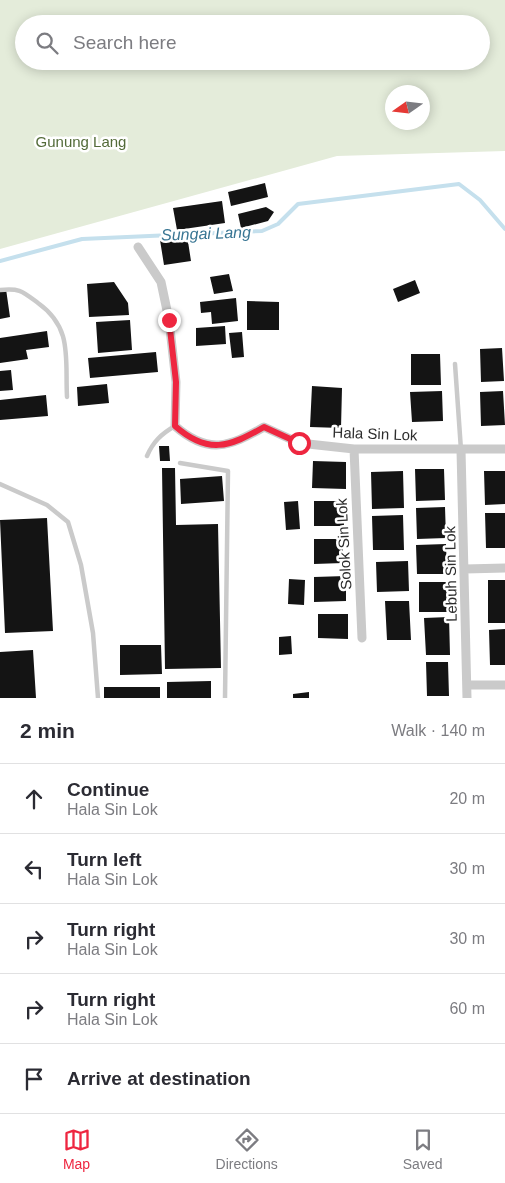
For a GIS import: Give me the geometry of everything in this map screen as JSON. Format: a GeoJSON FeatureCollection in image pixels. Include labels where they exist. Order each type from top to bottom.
{"type":"FeatureCollection","features":[{"type":"Feature","properties":{"kind":"street"},"geometry":{"type":"LineString","coordinates":[[138,247],[162,282],[169,320],[176,382],[175,426]]}},
{"type":"Feature","properties":{"kind":"street","name":"Hala Sin Lok"},"geometry":{"type":"LineString","coordinates":[[175,426],[189,438],[213,446],[232,444],[264,427],[299,443],[354,449],[505,449]]}},
{"type":"Feature","properties":{"kind":"street","name":"Solok Sin Lok"},"geometry":{"type":"LineString","coordinates":[[354,449],[362,638]]}},
{"type":"Feature","properties":{"kind":"street","name":"Lebuh Sin Lok"},"geometry":{"type":"LineString","coordinates":[[461,450],[467,698]]}},
{"type":"Feature","properties":{"kind":"street"},"geometry":{"type":"LineString","coordinates":[[465,570],[505,568]]}},
{"type":"Feature","properties":{"kind":"street"},"geometry":{"type":"LineString","coordinates":[[467,685],[505,685]]}},
{"type":"Feature","properties":{"kind":"lane"},"geometry":{"type":"LineString","coordinates":[[0,290],[18,288],[53,313],[64,334],[67,397]]}},
{"type":"Feature","properties":{"kind":"lane"},"geometry":{"type":"LineString","coordinates":[[455,364],[461,450]]}},
{"type":"Feature","properties":{"kind":"lane"},"geometry":{"type":"LineString","coordinates":[[147,456],[152,444],[163,433],[175,426]]}},
{"type":"Feature","properties":{"kind":"lane"},"geometry":{"type":"LineString","coordinates":[[180,463],[228,471],[225,698]]}},
{"type":"Feature","properties":{"kind":"lane"},"geometry":{"type":"LineString","coordinates":[[0,484],[48,505],[68,522],[81,565],[93,633],[98,698]]}},
{"type":"Feature","properties":{"kind":"green space","name":"Gunung Lang"},"geometry":{"type":"Polygon","coordinates":[[[0,0],[505,0],[505,151],[337,156],[0,249],[0,0]]]}},
{"type":"Feature","properties":{"kind":"building"},"geometry":{"type":"Polygon","coordinates":[[[265,183],[268,197],[231,206],[228,192],[265,183]]]}},
{"type":"Feature","properties":{"kind":"building"},"geometry":{"type":"Polygon","coordinates":[[[222,201],[225,223],[177,230],[173,208],[222,201]]]}},
{"type":"Feature","properties":{"kind":"building"},"geometry":{"type":"Polygon","coordinates":[[[266,207],[274,212],[268,221],[241,228],[238,214],[266,207]]]}},
{"type":"Feature","properties":{"kind":"building"},"geometry":{"type":"Polygon","coordinates":[[[187,235],[191,261],[164,265],[160,240],[187,235]]]}},
{"type":"Feature","properties":{"kind":"building"},"geometry":{"type":"Polygon","coordinates":[[[229,274],[233,291],[214,294],[210,277],[229,274]]]}},
{"type":"Feature","properties":{"kind":"building"},"geometry":{"type":"Polygon","coordinates":[[[415,280],[420,293],[398,302],[393,289],[415,280]]]}},
{"type":"Feature","properties":{"kind":"building"},"geometry":{"type":"Polygon","coordinates":[[[114,282],[128,303],[129,315],[89,317],[87,284],[114,282]]]}},
{"type":"Feature","properties":{"kind":"building"},"geometry":{"type":"Polygon","coordinates":[[[6,289],[10,317],[0,319],[0,290],[6,289]]]}},
{"type":"Feature","properties":{"kind":"building"},"geometry":{"type":"Polygon","coordinates":[[[236,298],[238,321],[212,324],[211,312],[201,313],[200,302],[236,298]]]}},
{"type":"Feature","properties":{"kind":"building"},"geometry":{"type":"Polygon","coordinates":[[[247,301],[279,302],[279,330],[247,330],[247,301]]]}},
{"type":"Feature","properties":{"kind":"building"},"geometry":{"type":"Polygon","coordinates":[[[130,320],[132,350],[98,353],[96,322],[130,320]]]}},
{"type":"Feature","properties":{"kind":"building"},"geometry":{"type":"Polygon","coordinates":[[[225,326],[226,344],[196,346],[196,328],[225,326]]]}},
{"type":"Feature","properties":{"kind":"building"},"geometry":{"type":"Polygon","coordinates":[[[47,331],[49,347],[26,350],[28,359],[0,363],[0,338],[47,331]]]}},
{"type":"Feature","properties":{"kind":"building"},"geometry":{"type":"Polygon","coordinates":[[[242,332],[244,357],[232,358],[229,333],[242,332]]]}},
{"type":"Feature","properties":{"kind":"building"},"geometry":{"type":"Polygon","coordinates":[[[502,348],[504,381],[481,382],[480,349],[502,348]]]}},
{"type":"Feature","properties":{"kind":"building"},"geometry":{"type":"Polygon","coordinates":[[[156,352],[158,372],[90,378],[88,358],[156,352]]]}},
{"type":"Feature","properties":{"kind":"building"},"geometry":{"type":"Polygon","coordinates":[[[411,354],[440,354],[441,385],[411,385],[411,354]]]}},
{"type":"Feature","properties":{"kind":"building"},"geometry":{"type":"Polygon","coordinates":[[[11,370],[13,390],[0,391],[0,371],[11,370]]]}},
{"type":"Feature","properties":{"kind":"building"},"geometry":{"type":"Polygon","coordinates":[[[107,384],[109,403],[78,406],[77,387],[107,384]]]}},
{"type":"Feature","properties":{"kind":"building"},"geometry":{"type":"Polygon","coordinates":[[[312,386],[342,388],[341,428],[310,427],[312,386]]]}},
{"type":"Feature","properties":{"kind":"building"},"geometry":{"type":"Polygon","coordinates":[[[442,391],[443,421],[412,422],[410,392],[442,391]]]}},
{"type":"Feature","properties":{"kind":"building"},"geometry":{"type":"Polygon","coordinates":[[[503,391],[505,425],[481,426],[480,392],[503,391]]]}},
{"type":"Feature","properties":{"kind":"building"},"geometry":{"type":"Polygon","coordinates":[[[46,395],[48,416],[0,420],[0,400],[46,395]]]}},
{"type":"Feature","properties":{"kind":"building"},"geometry":{"type":"Polygon","coordinates":[[[159,446],[169,446],[170,461],[160,461],[159,446]]]}},
{"type":"Feature","properties":{"kind":"building"},"geometry":{"type":"Polygon","coordinates":[[[313,461],[346,462],[346,489],[312,488],[313,461]]]}},
{"type":"Feature","properties":{"kind":"building"},"geometry":{"type":"Polygon","coordinates":[[[162,468],[175,468],[176,525],[218,524],[221,668],[165,669],[162,468]]]}},
{"type":"Feature","properties":{"kind":"building"},"geometry":{"type":"Polygon","coordinates":[[[415,469],[444,469],[445,500],[416,501],[415,469]]]}},
{"type":"Feature","properties":{"kind":"building"},"geometry":{"type":"Polygon","coordinates":[[[403,471],[404,508],[372,509],[371,472],[403,471]]]}},
{"type":"Feature","properties":{"kind":"building"},"geometry":{"type":"Polygon","coordinates":[[[484,471],[505,471],[505,504],[485,505],[484,471]]]}},
{"type":"Feature","properties":{"kind":"building"},"geometry":{"type":"Polygon","coordinates":[[[222,476],[224,501],[181,504],[180,479],[222,476]]]}},
{"type":"Feature","properties":{"kind":"building"},"geometry":{"type":"Polygon","coordinates":[[[298,501],[300,529],[286,530],[284,502],[298,501]]]}},
{"type":"Feature","properties":{"kind":"building"},"geometry":{"type":"Polygon","coordinates":[[[314,501],[344,501],[344,526],[314,526],[314,501]]]}},
{"type":"Feature","properties":{"kind":"building"},"geometry":{"type":"Polygon","coordinates":[[[445,507],[446,538],[417,539],[416,508],[445,507]]]}},
{"type":"Feature","properties":{"kind":"building"},"geometry":{"type":"Polygon","coordinates":[[[485,513],[505,513],[505,548],[486,548],[485,513]]]}},
{"type":"Feature","properties":{"kind":"building"},"geometry":{"type":"Polygon","coordinates":[[[403,515],[404,550],[373,550],[372,516],[403,515]]]}},
{"type":"Feature","properties":{"kind":"building"},"geometry":{"type":"Polygon","coordinates":[[[47,518],[53,631],[5,633],[0,520],[47,518]]]}},
{"type":"Feature","properties":{"kind":"building"},"geometry":{"type":"Polygon","coordinates":[[[314,539],[343,539],[343,563],[314,564],[314,539]]]}},
{"type":"Feature","properties":{"kind":"building"},"geometry":{"type":"Polygon","coordinates":[[[446,544],[447,574],[417,574],[416,545],[446,544]]]}},
{"type":"Feature","properties":{"kind":"building"},"geometry":{"type":"Polygon","coordinates":[[[408,561],[409,591],[377,592],[376,562],[408,561]]]}},
{"type":"Feature","properties":{"kind":"building"},"geometry":{"type":"Polygon","coordinates":[[[346,576],[346,601],[314,602],[314,577],[346,576]]]}},
{"type":"Feature","properties":{"kind":"building"},"geometry":{"type":"Polygon","coordinates":[[[289,579],[305,580],[304,605],[288,604],[289,579]]]}},
{"type":"Feature","properties":{"kind":"building"},"geometry":{"type":"Polygon","coordinates":[[[488,580],[505,580],[505,623],[488,623],[488,580]]]}},
{"type":"Feature","properties":{"kind":"building"},"geometry":{"type":"Polygon","coordinates":[[[419,582],[449,582],[450,612],[419,612],[419,582]]]}},
{"type":"Feature","properties":{"kind":"building"},"geometry":{"type":"Polygon","coordinates":[[[385,601],[409,601],[411,640],[387,640],[385,601]]]}},
{"type":"Feature","properties":{"kind":"building"},"geometry":{"type":"Polygon","coordinates":[[[318,614],[348,614],[348,639],[318,638],[318,614]]]}},
{"type":"Feature","properties":{"kind":"building"},"geometry":{"type":"Polygon","coordinates":[[[449,617],[450,655],[426,655],[424,618],[449,617]]]}},
{"type":"Feature","properties":{"kind":"building"},"geometry":{"type":"Polygon","coordinates":[[[505,629],[505,665],[490,665],[489,630],[505,629]]]}},
{"type":"Feature","properties":{"kind":"building"},"geometry":{"type":"Polygon","coordinates":[[[291,636],[292,654],[279,655],[279,637],[291,636]]]}},
{"type":"Feature","properties":{"kind":"building"},"geometry":{"type":"Polygon","coordinates":[[[120,645],[161,645],[162,674],[120,675],[120,645]]]}},
{"type":"Feature","properties":{"kind":"building"},"geometry":{"type":"Polygon","coordinates":[[[33,650],[36,698],[0,698],[0,652],[33,650]]]}},
{"type":"Feature","properties":{"kind":"building"},"geometry":{"type":"Polygon","coordinates":[[[426,662],[448,662],[449,696],[427,696],[426,662]]]}},
{"type":"Feature","properties":{"kind":"building"},"geometry":{"type":"Polygon","coordinates":[[[211,681],[211,698],[167,698],[167,682],[211,681]]]}},
{"type":"Feature","properties":{"kind":"building"},"geometry":{"type":"Polygon","coordinates":[[[104,687],[160,687],[160,698],[104,698],[104,687]]]}},
{"type":"Feature","properties":{"kind":"building"},"geometry":{"type":"Polygon","coordinates":[[[309,692],[309,698],[293,698],[293,694],[309,692]]]}},
{"type":"Feature","properties":{"kind":"waterway","name":"Sungai Lang"},"geometry":{"type":"LineString","coordinates":[[0,261],[82,239],[262,231],[278,224],[298,204],[459,184],[480,200],[505,229]]}},
{"type":"Feature","properties":{"kind":"route"},"geometry":{"type":"LineString","coordinates":[[169,320],[176,382],[175,426],[189,438],[213,446],[232,444],[264,427],[299,443]]}}]}
